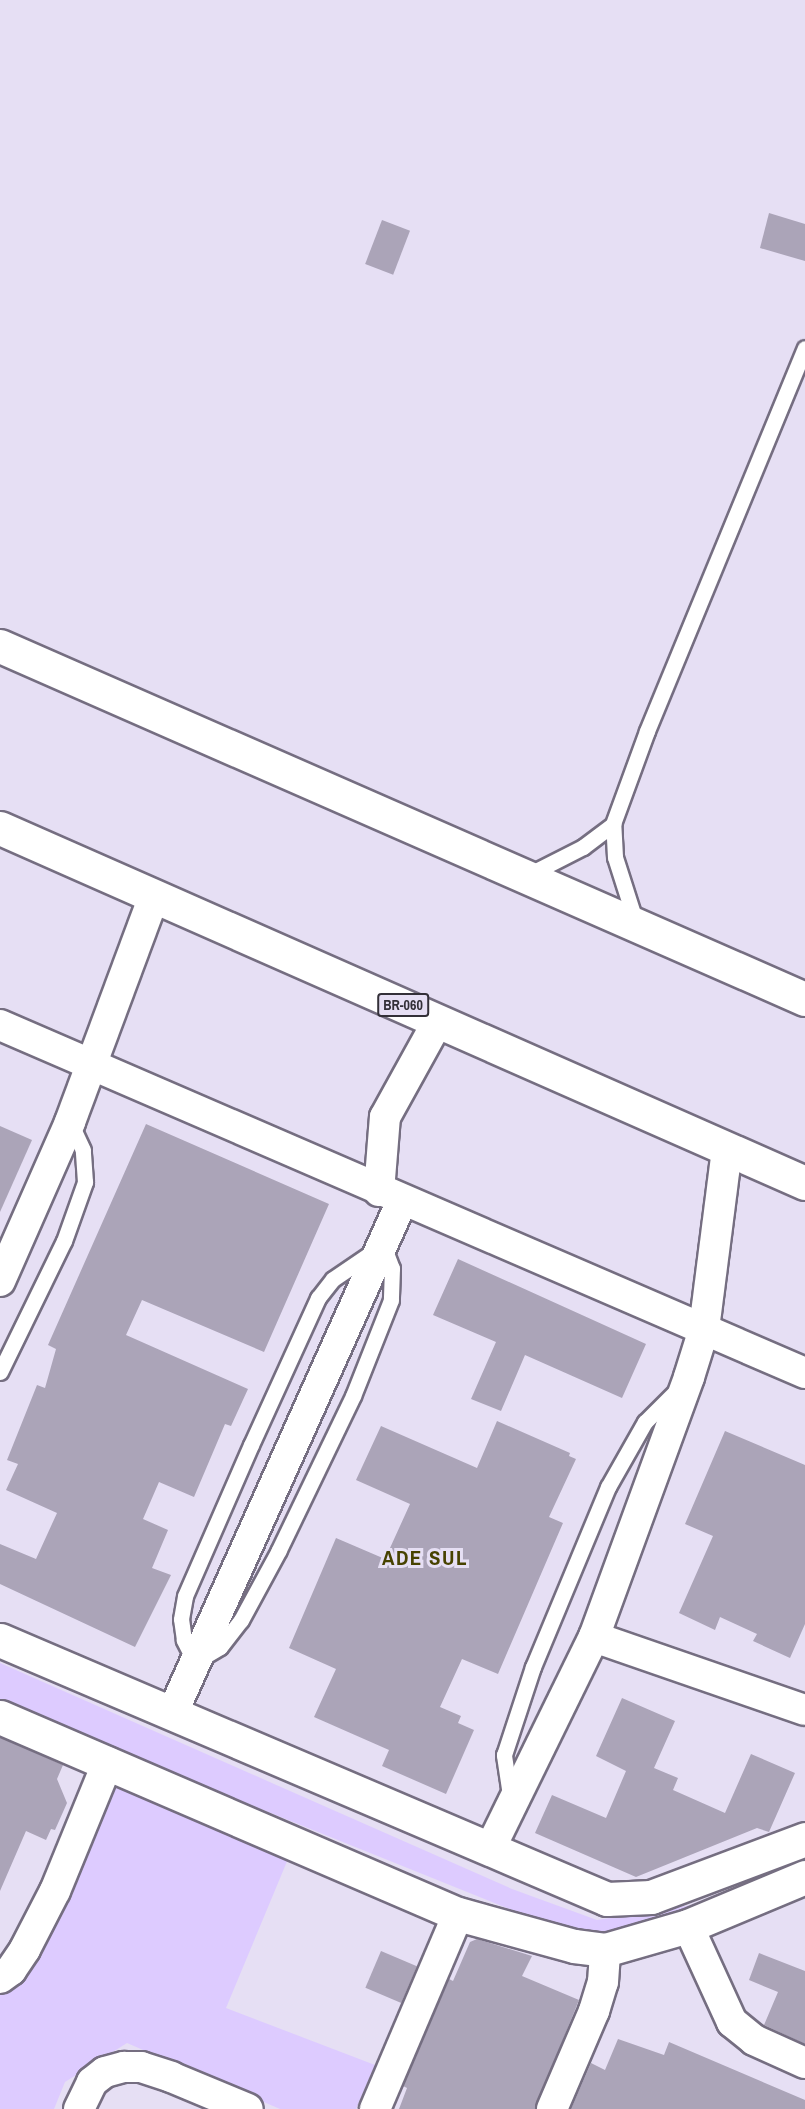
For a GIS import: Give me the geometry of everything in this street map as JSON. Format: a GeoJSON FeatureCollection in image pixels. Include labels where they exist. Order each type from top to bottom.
{"type":"FeatureCollection","features":[{"type":"Feature","properties":{"kind":"main road"},"geometry":{"type":"LineString","coordinates":[[0,646],[805,999]]}},
{"type":"Feature","properties":{"kind":"main road","name":"BR-060"},"geometry":{"type":"LineString","coordinates":[[0,828],[805,1183]]}},
{"type":"Feature","properties":{"kind":"main road"},"geometry":{"type":"LineString","coordinates":[[0,1640],[607,1899],[651,1897],[805,1839]]}},
{"type":"Feature","properties":{"kind":"main road"},"geometry":{"type":"LineString","coordinates":[[0,1717],[458,1914],[574,1946],[605,1950],[688,1926],[805,1877]]}},
{"type":"Feature","properties":{"kind":"street"},"geometry":{"type":"LineString","coordinates":[[0,1281],[93,1066],[154,896]]}},
{"type":"Feature","properties":{"kind":"street"},"geometry":{"type":"LineString","coordinates":[[172,1714],[383,1245],[391,1196],[381,1140],[390,1103],[438,1021]]}},
{"type":"Feature","properties":{"kind":"street"},"geometry":{"type":"LineString","coordinates":[[0,1025],[391,1196],[805,1373]]}},
{"type":"Feature","properties":{"kind":"street"},"geometry":{"type":"LineString","coordinates":[[490,1849],[511,1802],[594,1637],[689,1377],[705,1329],[727,1149]]}},
{"type":"Feature","properties":{"kind":"street"},"geometry":{"type":"LineString","coordinates":[[594,1637],[805,1710]]}},
{"type":"Feature","properties":{"kind":"street"},"geometry":{"type":"LineString","coordinates":[[0,1978],[11,1970],[25,1949],[55,1891],[108,1762]]}},
{"type":"Feature","properties":{"kind":"street"},"geometry":{"type":"LineString","coordinates":[[375,2109],[458,1914]]}},
{"type":"Feature","properties":{"kind":"street"},"geometry":{"type":"LineString","coordinates":[[688,1926],[732,2022],[754,2040],[805,2063]]}},
{"type":"Feature","properties":{"kind":"street"},"geometry":{"type":"LineString","coordinates":[[552,2109],[594,2012],[605,1950]]}},
{"type":"Feature","properties":{"kind":"street"},"geometry":{"type":"LineString","coordinates":[[79,2109],[92,2082],[105,2072],[124,2067],[141,2067],[171,2077],[248,2109]]}},
{"type":"Feature","properties":{"kind":"lane"},"geometry":{"type":"LineString","coordinates":[[637,926],[615,856],[613,824],[647,731],[805,348]]}},
{"type":"Feature","properties":{"kind":"lane"},"geometry":{"type":"LineString","coordinates":[[526,877],[583,847],[613,824]]}},
{"type":"Feature","properties":{"kind":"lane"},"geometry":{"type":"LineString","coordinates":[[0,1372],[64,1241],[85,1182],[83,1150],[70,1122]]}},
{"type":"Feature","properties":{"kind":"lane"},"geometry":{"type":"LineString","coordinates":[[511,1802],[504,1755],[515,1714],[608,1486],[645,1422],[689,1377]]}},
{"type":"Feature","properties":{"kind":"shaded area"},"geometry":{"type":"Polygon","coordinates":[[[0,1663],[512,1889],[597,1920],[705,1903],[584,1939],[0,1704],[0,1663]]]}},
{"type":"Feature","properties":{"kind":"shaded area"},"geometry":{"type":"Polygon","coordinates":[[[110,1785],[288,1859],[226,2008],[375,2065],[356,2109],[280,2109],[127,2043],[65,2082],[54,2109],[0,2109],[0,1987],[110,1785]]]}},
{"type":"Feature","properties":{"kind":"building"},"geometry":{"type":"Polygon","coordinates":[[[769,213],[805,224],[805,261],[760,248],[769,213]]]}},
{"type":"Feature","properties":{"kind":"building"},"geometry":{"type":"Polygon","coordinates":[[[382,220],[410,231],[393,275],[365,264],[382,220]]]}},
{"type":"Feature","properties":{"kind":"building"},"geometry":{"type":"Polygon","coordinates":[[[146,1124],[329,1204],[264,1352],[142,1300],[126,1335],[248,1389],[231,1426],[225,1424],[194,1497],[159,1482],[143,1519],[168,1530],[152,1568],[171,1575],[135,1647],[0,1584],[0,1544],[36,1559],[57,1513],[6,1490],[18,1464],[7,1460],[37,1385],[45,1388],[56,1349],[48,1345],[146,1124]]]}},
{"type":"Feature","properties":{"kind":"building"},"geometry":{"type":"Polygon","coordinates":[[[0,1126],[32,1140],[0,1212],[0,1126]]]}},
{"type":"Feature","properties":{"kind":"building"},"geometry":{"type":"Polygon","coordinates":[[[458,1259],[646,1344],[622,1398],[525,1355],[501,1411],[471,1399],[496,1342],[433,1315],[458,1259]]]}},
{"type":"Feature","properties":{"kind":"building"},"geometry":{"type":"Polygon","coordinates":[[[497,1421],[570,1453],[569,1456],[576,1459],[549,1517],[563,1523],[498,1674],[462,1659],[440,1707],[461,1716],[458,1723],[474,1730],[446,1794],[382,1766],[389,1750],[314,1717],[336,1669],[289,1648],[336,1538],[385,1559],[410,1504],[356,1480],[381,1426],[477,1468],[497,1421]]]}},
{"type":"Feature","properties":{"kind":"building"},"geometry":{"type":"Polygon","coordinates":[[[725,1431],[805,1465],[805,1624],[790,1658],[753,1641],[757,1634],[720,1617],[715,1630],[679,1613],[713,1536],[685,1524],[725,1431]]]}},
{"type":"Feature","properties":{"kind":"building"},"geometry":{"type":"Polygon","coordinates":[[[622,1698],[675,1721],[654,1768],[678,1778],[673,1790],[725,1813],[751,1754],[795,1773],[769,1832],[757,1828],[636,1877],[535,1833],[552,1795],[606,1818],[626,1771],[596,1756],[622,1698]]]}},
{"type":"Feature","properties":{"kind":"building"},"geometry":{"type":"Polygon","coordinates":[[[0,1737],[63,1765],[57,1779],[67,1803],[55,1830],[51,1829],[46,1840],[26,1831],[0,1891],[0,1737]]]}},
{"type":"Feature","properties":{"kind":"building"},"geometry":{"type":"Polygon","coordinates":[[[477,1939],[532,1956],[522,1976],[579,2000],[535,2109],[399,2109],[407,2088],[403,2086],[449,1979],[453,1981],[470,1942],[477,1939]]]}},
{"type":"Feature","properties":{"kind":"building"},"geometry":{"type":"Polygon","coordinates":[[[381,1951],[417,1966],[401,2003],[365,1988],[381,1951]]]}},
{"type":"Feature","properties":{"kind":"building"},"geometry":{"type":"Polygon","coordinates":[[[759,1953],[805,1971],[805,2044],[764,2025],[778,1992],[749,1980],[759,1953]]]}},
{"type":"Feature","properties":{"kind":"building"},"geometry":{"type":"Polygon","coordinates":[[[618,2039],[664,2055],[669,2042],[805,2100],[805,2109],[571,2109],[591,2063],[605,2070],[618,2039]]]}},
{"type":"Feature","properties":{"kind":"district","name":"ADE SUL"},"geometry":{"type":"Point","coordinates":[425,1558]}}]}
